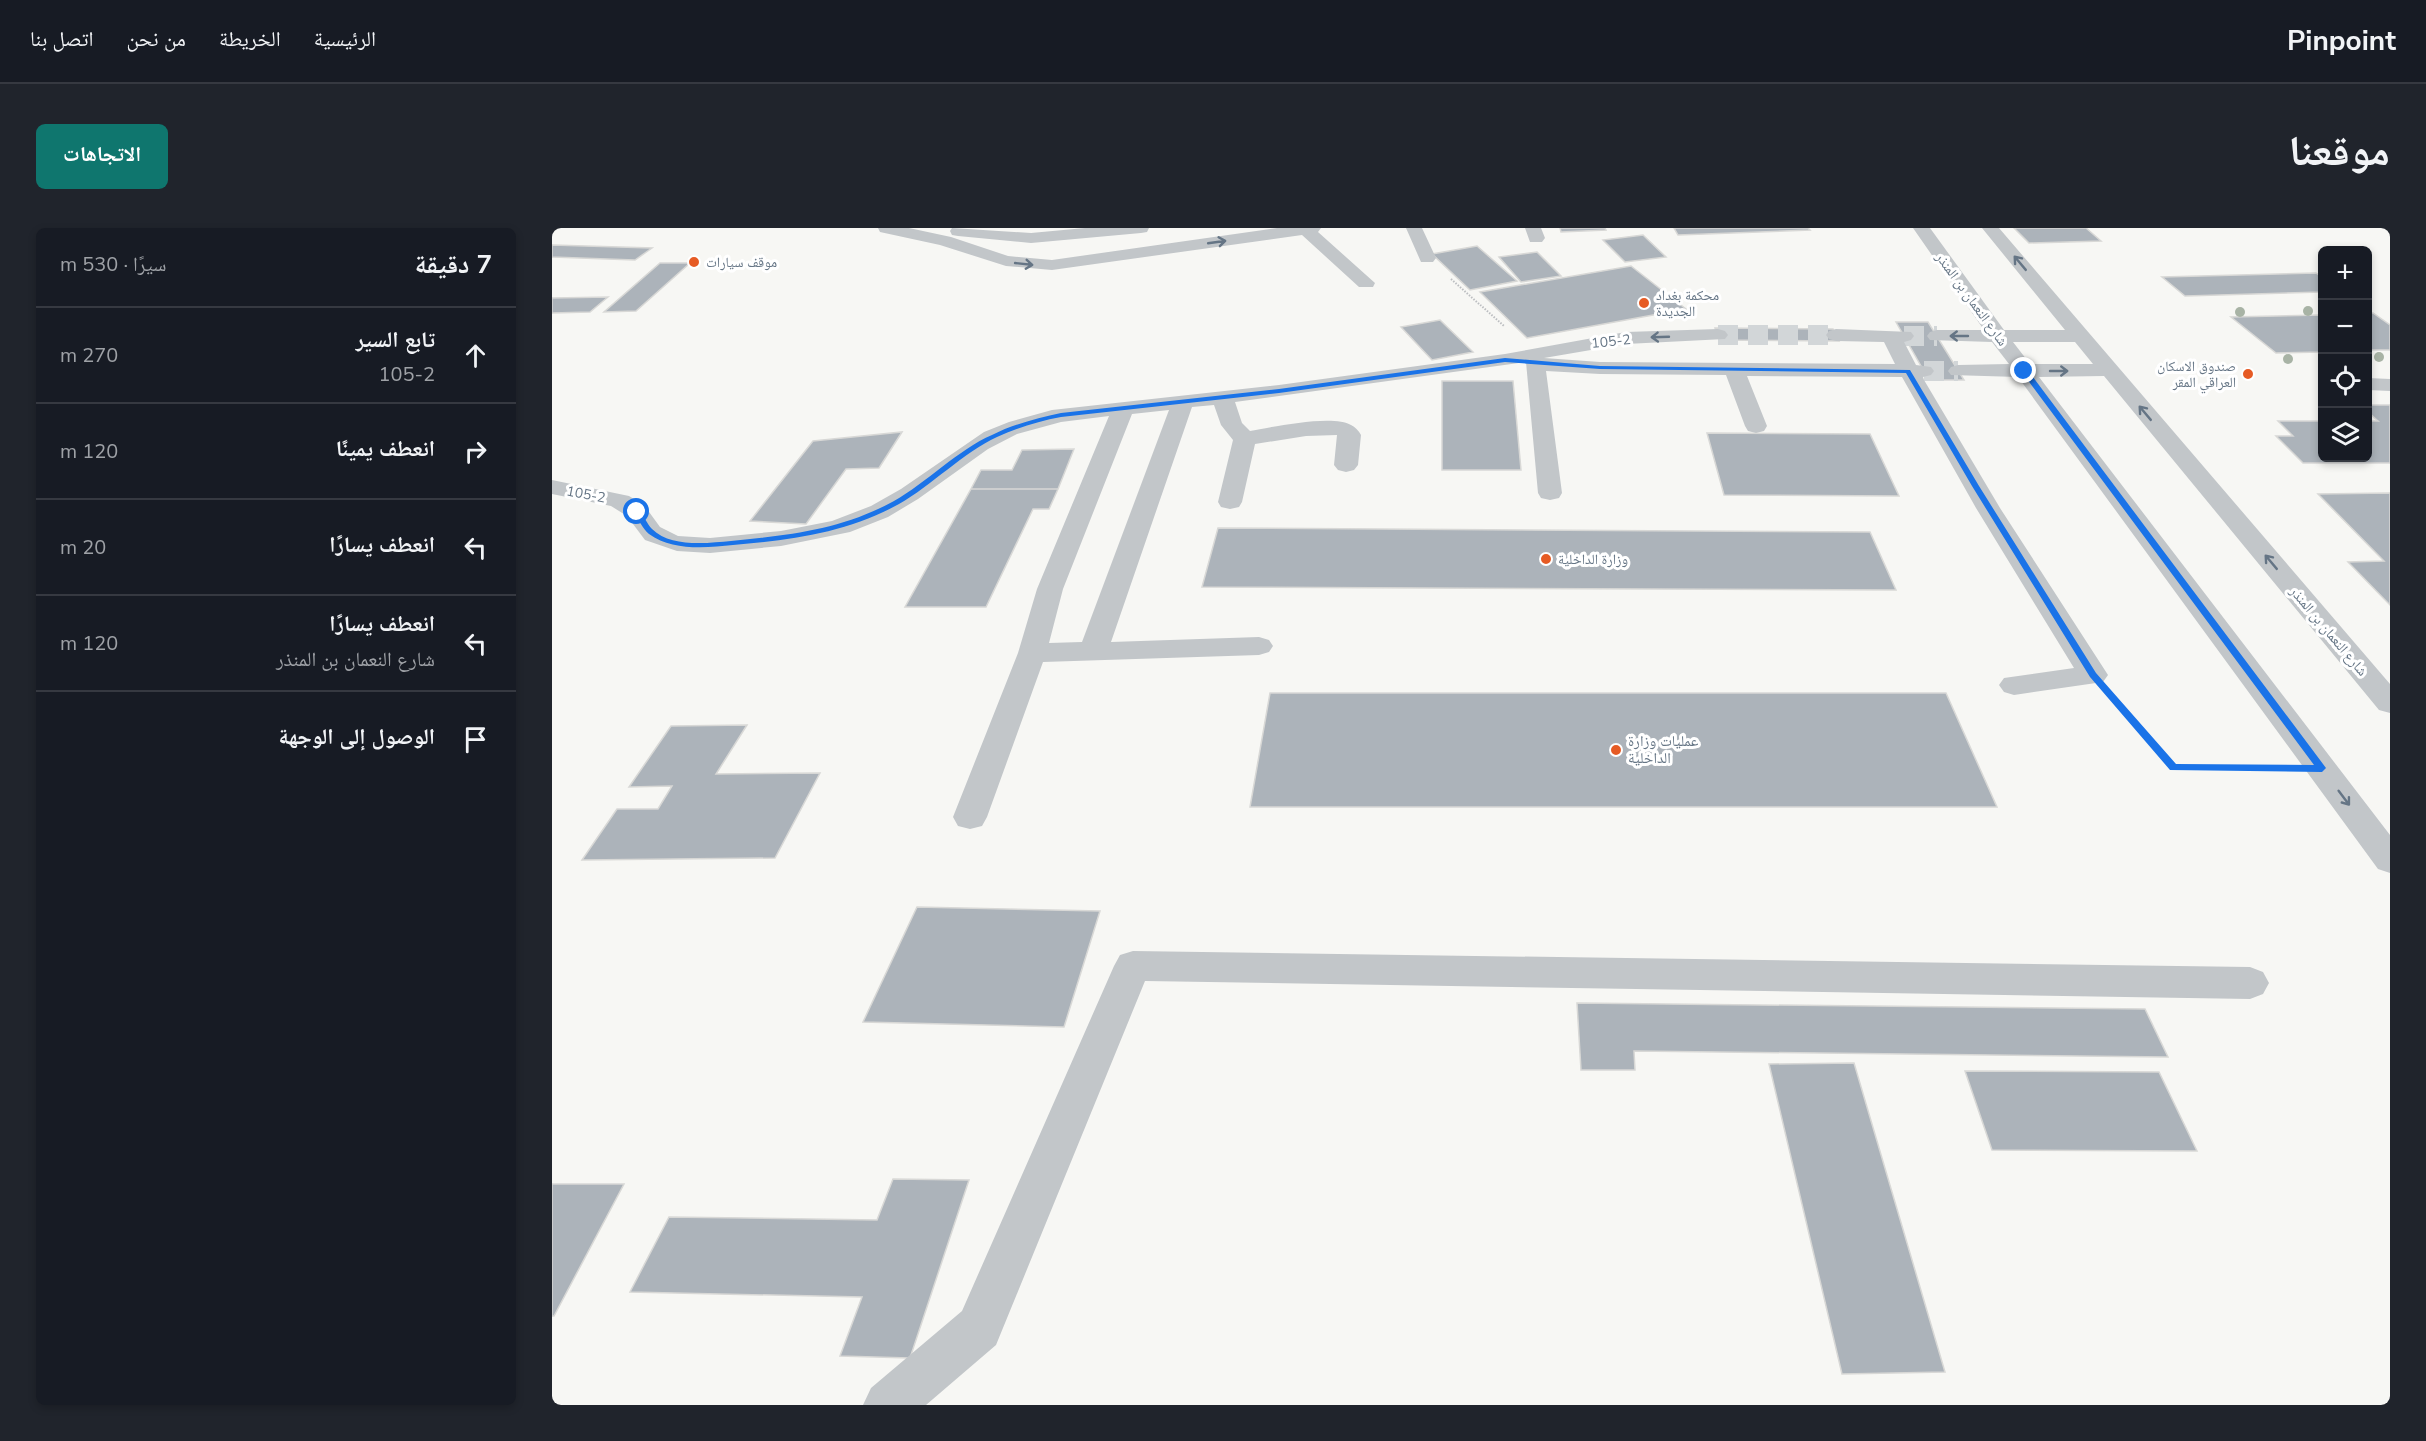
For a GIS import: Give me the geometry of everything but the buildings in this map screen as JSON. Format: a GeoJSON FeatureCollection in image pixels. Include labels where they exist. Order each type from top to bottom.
{"type":"FeatureCollection","features":[{"type":"Feature","properties":{"kind":"street"},"geometry":{"type":"LineString","coordinates":[[886,228],[945,241],[1020,263],[1069,264],[1307,228],[1366,283]]}},
{"type":"Feature","properties":{"kind":"street"},"geometry":{"type":"LineString","coordinates":[[933,228],[1050,237],[1141,228]]}},
{"type":"Feature","properties":{"kind":"street"},"geometry":{"type":"LineString","coordinates":[[1414,228],[1427,258]]}},
{"type":"Feature","properties":{"kind":"street","name":"شارع النعمان بن المنذر"},"geometry":{"type":"LineString","coordinates":[[1921,228],[2024,371],[2387,854]]}},
{"type":"Feature","properties":{"kind":"street","name":"شارع النعمان بن المنذر"},"geometry":{"type":"LineString","coordinates":[[1990,228],[2390,703]]}},
{"type":"Feature","properties":{"kind":"street"},"geometry":{"type":"LineString","coordinates":[[983,254],[997,232]]}},
{"type":"Feature","properties":{"kind":"street"},"geometry":{"type":"LineString","coordinates":[[1836,335],[1897,336],[1976,486],[2093,675],[2014,685]]}},
{"type":"Feature","properties":{"kind":"street","name":"105-2"},"geometry":{"type":"LineString","coordinates":[[552,487],[627,504],[637,512],[650,531],[663,539],[682,544],[722,544],[799,537],[869,516],[898,502],[974,448],[1014,427],[1061,415],[1222,398],[1534,358],[1626,338],[1718,336]]}},
{"type":"Feature","properties":{"kind":"street"},"geometry":{"type":"LineString","coordinates":[[1937,336],[2080,336]]}},
{"type":"Feature","properties":{"kind":"street"},"geometry":{"type":"LineString","coordinates":[[1626,338],[1633,368]]}},
{"type":"Feature","properties":{"kind":"street"},"geometry":{"type":"LineString","coordinates":[[1534,358],[1550,493]]}},
{"type":"Feature","properties":{"kind":"street","name":"105-2"},"geometry":{"type":"LineString","coordinates":[[1534,358],[1633,368],[1916,371]]}},
{"type":"Feature","properties":{"kind":"street"},"geometry":{"type":"LineString","coordinates":[[1734,369],[1756,426]]}},
{"type":"Feature","properties":{"kind":"street"},"geometry":{"type":"LineString","coordinates":[[1958,371],[2109,370]]}},
{"type":"Feature","properties":{"kind":"street"},"geometry":{"type":"LineString","coordinates":[[2372,384],[2390,385]]}},
{"type":"Feature","properties":{"kind":"street"},"geometry":{"type":"LineString","coordinates":[[1222,398],[1232,425],[1245,439]]}},
{"type":"Feature","properties":{"kind":"street"},"geometry":{"type":"LineString","coordinates":[[1094,652],[1184,402]]}},
{"type":"Feature","properties":{"kind":"street"},"geometry":{"type":"LineString","coordinates":[[970,817],[1032,653],[1050,589],[1123,408]]}},
{"type":"Feature","properties":{"kind":"street"},"geometry":{"type":"LineString","coordinates":[[1245,439],[1275,433],[1343,429],[1350,435],[1346,465]]}},
{"type":"Feature","properties":{"kind":"street"},"geometry":{"type":"LineString","coordinates":[[1230,502],[1245,439]]}},
{"type":"Feature","properties":{"kind":"street"},"geometry":{"type":"LineString","coordinates":[[1032,653],[1259,646]]}},
{"type":"Feature","properties":{"kind":"street"},"geometry":{"type":"LineString","coordinates":[[888,1405],[979,1328],[1133,966],[2250,982]]}},
{"type":"Feature","properties":{"kind":"path"},"geometry":{"type":"LineString","coordinates":[[1427,258],[1534,358]]}},
{"type":"Feature","properties":{"kind":"path"},"geometry":{"type":"LineString","coordinates":[[2093,675],[2173,767],[2322,768]]}},
{"type":"Feature","properties":{"kind":"tunnel"},"geometry":{"type":"LineString","coordinates":[[1718,335],[1836,335]]}},
{"type":"Feature","properties":{"kind":"tunnel"},"geometry":{"type":"LineString","coordinates":[[1904,336],[1937,336]]}},
{"type":"Feature","properties":{"kind":"tunnel"},"geometry":{"type":"LineString","coordinates":[[1924,371],[1958,371]]}},
{"type":"Feature","properties":{"kind":"place","name":"موقف سيارات"},"geometry":{"type":"Point","coordinates":[694,262]}},
{"type":"Feature","properties":{"kind":"place","name":"محكمة بغداد الجديدة"},"geometry":{"type":"Point","coordinates":[1644,303]}},
{"type":"Feature","properties":{"kind":"place","name":"صندوق الاسكان العراقي المقر"},"geometry":{"type":"Point","coordinates":[2248,374]}},
{"type":"Feature","properties":{"kind":"place","name":"وزارة الداخلية"},"geometry":{"type":"Point","coordinates":[1546,559]}},
{"type":"Feature","properties":{"kind":"place","name":"عمليات وزارة الداخلية"},"geometry":{"type":"Point","coordinates":[1616,750]}},
{"type":"Feature","properties":{"kind":"route"},"geometry":{"type":"LineString","coordinates":[[637,512],[650,531],[663,539],[682,544],[704,546],[799,537],[869,516],[898,502],[992,437],[1037,420],[1061,415],[1279,391],[1505,360],[1600,368],[1908,371],[2093,675],[2173,767],[2322,768],[2024,371]]}}]}
